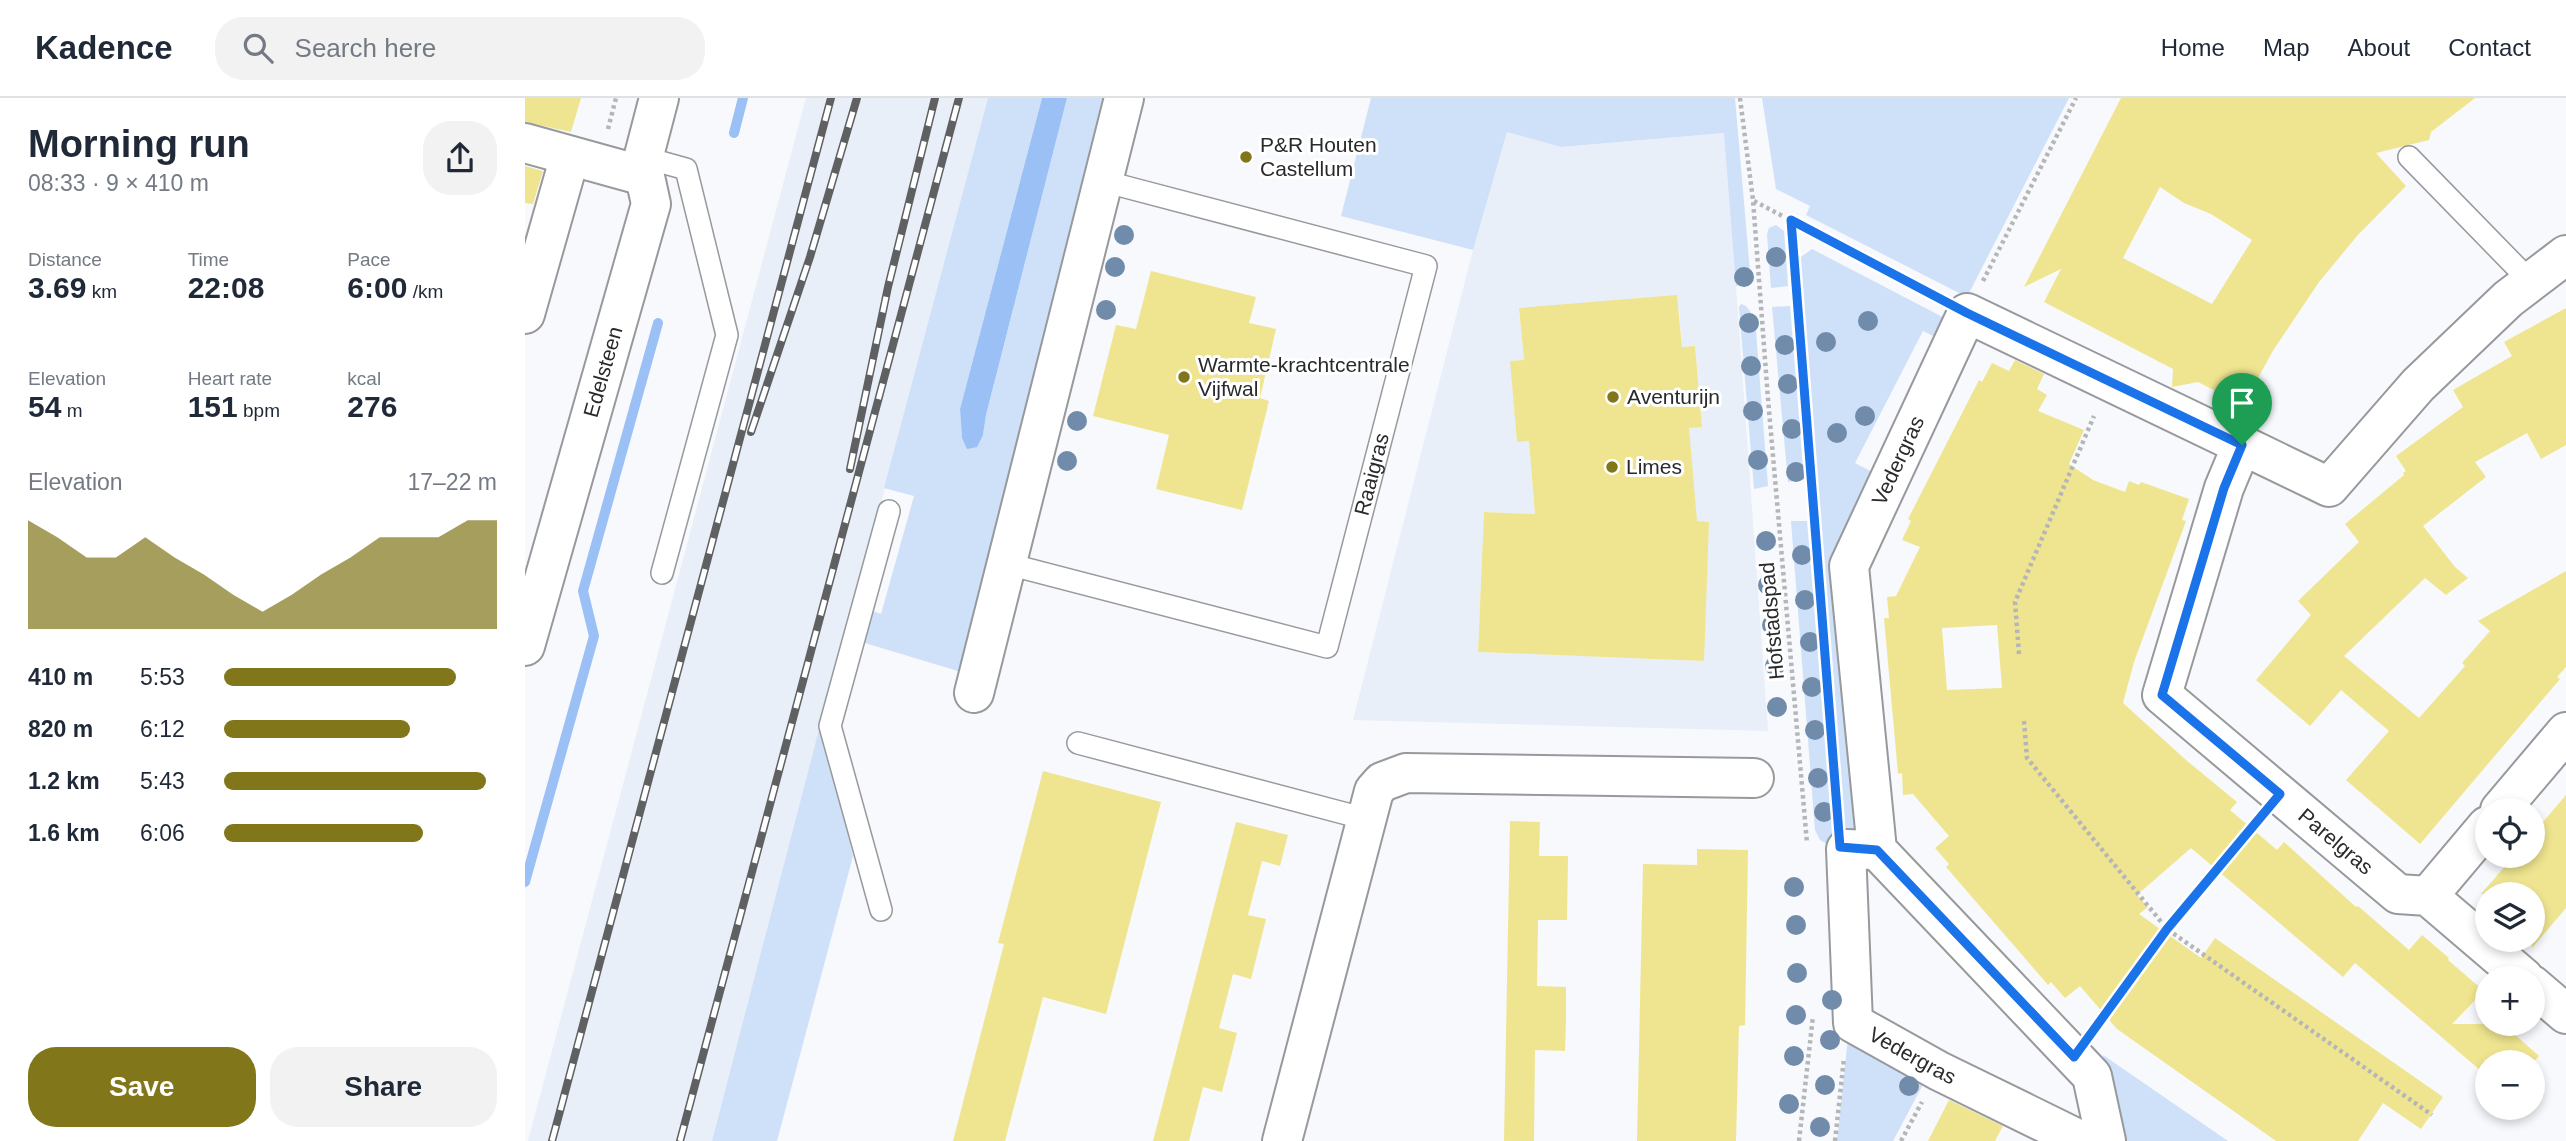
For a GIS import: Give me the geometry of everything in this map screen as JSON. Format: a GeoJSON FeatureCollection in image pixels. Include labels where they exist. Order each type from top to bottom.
{"type":"FeatureCollection","features":[{"type":"Feature","properties":{"kind":"street","name":"Edelsteen"},"geometry":{"type":"LineString","coordinates":[[525,646],[539,540],[651,204],[643,167],[659,98]]}},
{"type":"Feature","properties":{"kind":"street"},"geometry":{"type":"LineString","coordinates":[[974,693],[1124,98]]}},
{"type":"Feature","properties":{"kind":"street"},"geometry":{"type":"LineString","coordinates":[[525,143],[570,156],[643,167]]}},
{"type":"Feature","properties":{"kind":"street"},"geometry":{"type":"LineString","coordinates":[[525,314],[570,156]]}},
{"type":"Feature","properties":{"kind":"street"},"geometry":{"type":"LineString","coordinates":[[1967,313],[2329,486],[2418,385],[2508,299],[2566,254]]}},
{"type":"Feature","properties":{"kind":"street","name":"Vedergras"},"geometry":{"type":"LineString","coordinates":[[1967,313],[1849,566],[1877,850],[1846,849],[1853,1023],[1939,1071],[2082,1141]]}},
{"type":"Feature","properties":{"kind":"street","name":"Parelgras"},"geometry":{"type":"LineString","coordinates":[[2242,445],[2224,488],[2162,695],[2398,894],[2428,896]]}},
{"type":"Feature","properties":{"kind":"street"},"geometry":{"type":"LineString","coordinates":[[2510,798],[2566,732]]}},
{"type":"Feature","properties":{"kind":"street"},"geometry":{"type":"LineString","coordinates":[[1282,1141],[1366,819],[1374,791],[1382,782],[1406,773],[1754,778]]}},
{"type":"Feature","properties":{"kind":"street"},"geometry":{"type":"LineString","coordinates":[[2475,840],[2428,896],[2510,966]]}},
{"type":"Feature","properties":{"kind":"street"},"geometry":{"type":"LineString","coordinates":[[1877,850],[2092,1076],[2106,1141]]}},
{"type":"Feature","properties":{"kind":"street"},"geometry":{"type":"LineString","coordinates":[[2545,996],[2566,1014]]}},
{"type":"Feature","properties":{"kind":"lane"},"geometry":{"type":"LineString","coordinates":[[2409,157],[2530,281]]}},
{"type":"Feature","properties":{"kind":"lane"},"geometry":{"type":"LineString","coordinates":[[643,167],[686,169],[727,335],[662,573]]}},
{"type":"Feature","properties":{"kind":"lane","name":"Raaigras"},"geometry":{"type":"LineString","coordinates":[[1008,564],[1327,647],[1426,266],[1103,180]]}},
{"type":"Feature","properties":{"kind":"lane"},"geometry":{"type":"LineString","coordinates":[[881,910],[830,726],[889,510]]}},
{"type":"Feature","properties":{"kind":"lane"},"geometry":{"type":"LineString","coordinates":[[1078,743],[1366,819]]}},
{"type":"Feature","properties":{"kind":"path","name":"Hofstadspad"},"geometry":{"type":"LineString","coordinates":[[1740,98],[1753,200],[1808,852]]}},
{"type":"Feature","properties":{"kind":"path"},"geometry":{"type":"LineString","coordinates":[[1753,200],[1967,313],[2076,98]]}},
{"type":"Feature","properties":{"kind":"path"},"geometry":{"type":"LineString","coordinates":[[1791,220],[1817,555]]}},
{"type":"Feature","properties":{"kind":"path"},"geometry":{"type":"LineString","coordinates":[[2019,654],[2015,602],[2109,381]]}},
{"type":"Feature","properties":{"kind":"path"},"geometry":{"type":"LineString","coordinates":[[2024,721],[2027,758],[2167,929],[2432,1115]]}},
{"type":"Feature","properties":{"kind":"path"},"geometry":{"type":"LineString","coordinates":[[2074,1057],[2167,929],[2280,794]]}},
{"type":"Feature","properties":{"kind":"path"},"geometry":{"type":"LineString","coordinates":[[1799,1141],[1814,1004]]}},
{"type":"Feature","properties":{"kind":"path"},"geometry":{"type":"LineString","coordinates":[[1835,1141],[1846,1037],[1853,1023]]}},
{"type":"Feature","properties":{"kind":"shaded area"},"geometry":{"type":"Polygon","coordinates":[[[806,98],[988,98],[712,1141],[528,1141],[806,98]]]}},
{"type":"Feature","properties":{"kind":"shaded area"},"geometry":{"type":"Polygon","coordinates":[[[988,98],[1042,98],[960,409],[962,438],[983,435],[1067,98],[1106,98],[961,672],[865,643],[873,611],[881,614],[914,496],[884,488],[988,98]]]}},
{"type":"Feature","properties":{"kind":"shaded area"},"geometry":{"type":"Polygon","coordinates":[[[1371,98],[1735,98],[1751,283],[1736,286],[1724,133],[1561,147],[1507,132],[1473,250],[1341,216],[1371,98]]]}},
{"type":"Feature","properties":{"kind":"shaded area"},"geometry":{"type":"Polygon","coordinates":[[[1762,98],[2069,98],[1967,297],[1806,215],[1810,206],[1776,189],[1762,98]]]}},
{"type":"Feature","properties":{"kind":"shaded area"},"geometry":{"type":"Polygon","coordinates":[[[1507,132],[1561,147],[1725,133],[1768,731],[1353,720],[1473,250],[1507,132]],[[1519,309],[1524,360],[1511,361],[1517,442],[1529,441],[1535,514],[1484,512],[1478,652],[1703,661],[1709,522],[1670,520],[1689,428],[1702,426],[1695,346],[1682,347],[1679,309],[1519,309]]]}},
{"type":"Feature","properties":{"kind":"shaded area"},"geometry":{"type":"Polygon","coordinates":[[[1776,225],[1784,231],[1788,286],[1771,288],[1767,234],[1769,228],[1776,225]]]}},
{"type":"Feature","properties":{"kind":"shaded area"},"geometry":{"type":"Polygon","coordinates":[[[1812,249],[1958,325],[1945,342],[1923,331],[1855,463],[1878,475],[1839,558],[1859,835],[1844,842],[1798,259],[1812,249]]]}},
{"type":"Feature","properties":{"kind":"shaded area"},"geometry":{"type":"Polygon","coordinates":[[[1741,304],[1746,306],[1755,318],[1768,486],[1754,489],[1739,307],[1741,304]]]}},
{"type":"Feature","properties":{"kind":"shaded area"},"geometry":{"type":"Polygon","coordinates":[[[1790,306],[1804,480],[1788,482],[1772,307],[1790,306]]]}},
{"type":"Feature","properties":{"kind":"shaded area"},"geometry":{"type":"Polygon","coordinates":[[[1791,521],[1807,521],[1834,842],[1827,844],[1820,840],[1815,830],[1791,521]]]}},
{"type":"Feature","properties":{"kind":"shaded area"},"geometry":{"type":"Polygon","coordinates":[[[821,722],[853,856],[777,1141],[712,1141],[821,722]]]}},
{"type":"Feature","properties":{"kind":"shaded area"},"geometry":{"type":"Polygon","coordinates":[[[1848,1038],[1927,1077],[1893,1141],[1837,1141],[1848,1038]]]}},
{"type":"Feature","properties":{"kind":"shaded area"},"geometry":{"type":"Polygon","coordinates":[[[2103,1055],[2228,1141],[2117,1141],[2103,1055]]]}},
{"type":"Feature","properties":{"kind":"water"},"geometry":{"type":"Polygon","coordinates":[[[1042,98],[1067,98],[983,435],[977,447],[967,449],[962,438],[960,409],[1042,98]]]}},
{"type":"Feature","properties":{"kind":"building"},"geometry":{"type":"Polygon","coordinates":[[[525,98],[581,98],[571,132],[525,122],[525,98]]]}},
{"type":"Feature","properties":{"kind":"building"},"geometry":{"type":"Polygon","coordinates":[[[2121,98],[2475,98],[2431,132],[2429,140],[2376,153],[2406,186],[2357,236],[2319,282],[2274,349],[2243,405],[2198,382],[2172,387],[2173,369],[2044,302],[2061,269],[2024,287],[2121,98]],[[2160,187],[2123,258],[2212,304],[2252,240],[2211,214],[2184,203],[2160,187]]]}},
{"type":"Feature","properties":{"kind":"building"},"geometry":{"type":"Polygon","coordinates":[[[525,166],[543,171],[533,204],[525,203],[525,166]]]}},
{"type":"Feature","properties":{"kind":"building","name":"Warmte-krachtcentrale Vijfwal"},"geometry":{"type":"Polygon","coordinates":[[[1151,271],[1256,297],[1249,323],[1276,329],[1260,398],[1269,401],[1242,510],[1156,489],[1169,435],[1093,416],[1116,325],[1136,329],[1151,271]]]}},
{"type":"Feature","properties":{"kind":"building","name":"Limes"},"geometry":{"type":"Polygon","coordinates":[[[1677,295],[1682,347],[1695,346],[1702,427],[1689,428],[1697,521],[1709,522],[1704,661],[1478,652],[1484,512],[1535,514],[1529,441],[1517,442],[1510,361],[1524,360],[1519,308],[1677,295]]]}},
{"type":"Feature","properties":{"kind":"building"},"geometry":{"type":"Polygon","coordinates":[[[2566,308],[2566,445],[2541,459],[2527,433],[2475,462],[2486,477],[2423,526],[2455,567],[2468,578],[2446,595],[2425,578],[2344,656],[2419,718],[2465,666],[2462,663],[2490,631],[2478,621],[2566,571],[2566,667],[2557,677],[2560,679],[2420,844],[2346,780],[2389,731],[2341,690],[2310,726],[2256,680],[2311,615],[2298,601],[2359,542],[2345,524],[2404,475],[2406,471],[2396,456],[2463,407],[2453,390],[2512,356],[2504,342],[2566,308]]]}},
{"type":"Feature","properties":{"kind":"building"},"geometry":{"type":"Polygon","coordinates":[[[2015,360],[2044,374],[2037,389],[2047,395],[2038,411],[2084,430],[2069,464],[2093,480],[2125,492],[2129,481],[2139,485],[2141,482],[2189,499],[2182,520],[2186,521],[2134,662],[2123,703],[2237,802],[2230,810],[2277,850],[2284,842],[2356,907],[2409,950],[2422,935],[2475,983],[2475,1000],[2452,1024],[2475,1024],[2475,1036],[2516,1036],[2532,1050],[2475,1050],[2475,1066],[2355,963],[2343,977],[2191,848],[2137,895],[2148,907],[2139,914],[2201,958],[2215,938],[2443,1097],[2421,1129],[2383,1103],[2358,1141],[2276,1141],[2117,1029],[2080,986],[2065,998],[2051,982],[2048,985],[1946,867],[1949,864],[1935,848],[1949,836],[1913,794],[1903,795],[1902,773],[1898,774],[1884,618],[1889,618],[1887,597],[1896,596],[1920,547],[1902,540],[1911,521],[1908,519],[1979,380],[1982,382],[1992,363],[2009,371],[2015,360]],[[1997,625],[1942,628],[1947,690],[2002,688],[1997,625]]]}},
{"type":"Feature","properties":{"kind":"building"},"geometry":{"type":"Polygon","coordinates":[[[1043,771],[1161,802],[1106,1014],[1043,997],[1005,1141],[953,1141],[1004,944],[998,943],[1043,771]]]}},
{"type":"Feature","properties":{"kind":"building"},"geometry":{"type":"Polygon","coordinates":[[[2566,795],[2566,908],[2545,933],[2545,882],[2491,882],[2504,868],[2545,868],[2545,820],[2566,795]]]}},
{"type":"Feature","properties":{"kind":"building"},"geometry":{"type":"Polygon","coordinates":[[[1510,821],[1540,822],[1539,856],[1568,856],[1567,920],[1538,920],[1537,986],[1566,987],[1566,1018],[1565,1051],[1535,1050],[1534,1141],[1504,1141],[1510,821]]]}},
{"type":"Feature","properties":{"kind":"building"},"geometry":{"type":"Polygon","coordinates":[[[1236,822],[1288,835],[1280,866],[1262,861],[1248,915],[1266,919],[1251,979],[1233,974],[1219,1028],[1237,1033],[1222,1092],[1203,1087],[1189,1141],[1153,1141],[1236,822]]]}},
{"type":"Feature","properties":{"kind":"building"},"geometry":{"type":"Polygon","coordinates":[[[1697,849],[1748,850],[1745,1025],[1739,1026],[1736,1141],[1637,1141],[1643,864],[1697,865],[1697,849]]]}},
{"type":"Feature","properties":{"kind":"building"},"geometry":{"type":"Polygon","coordinates":[[[1949,1100],[2003,1126],[1995,1141],[1928,1141],[1949,1100]]]}},
{"type":"Feature","properties":{"kind":"waterway"},"geometry":{"type":"LineString","coordinates":[[734,133],[743,98]]}},
{"type":"Feature","properties":{"kind":"waterway"},"geometry":{"type":"LineString","coordinates":[[525,882],[594,636],[583,591],[658,323]]}},
{"type":"Feature","properties":{"kind":"railway"},"geometry":{"type":"LineString","coordinates":[[552,1141],[831,98]]}},
{"type":"Feature","properties":{"kind":"railway"},"geometry":{"type":"LineString","coordinates":[[751,432],[810,257],[857,98]]}},
{"type":"Feature","properties":{"kind":"railway"},"geometry":{"type":"LineString","coordinates":[[850,469],[888,287],[935,98]]}},
{"type":"Feature","properties":{"kind":"railway"},"geometry":{"type":"LineString","coordinates":[[680,1141],[959,98]]}},
{"type":"Feature","properties":{"kind":"place","name":"P&R Houten Castellum"},"geometry":{"type":"Point","coordinates":[1246,157]}},
{"type":"Feature","properties":{"kind":"place","name":"Warmte-krachtcentrale Vijfwal"},"geometry":{"type":"Point","coordinates":[1184,377]}},
{"type":"Feature","properties":{"kind":"place","name":"Aventurijn"},"geometry":{"type":"Point","coordinates":[1613,397]}},
{"type":"Feature","properties":{"kind":"place","name":"Limes"},"geometry":{"type":"Point","coordinates":[1612,467]}},
{"type":"Feature","properties":{"kind":"route"},"geometry":{"type":"LineString","coordinates":[[1791,220],[1967,313],[2242,445],[2224,488],[2162,695],[2280,794],[2167,929],[2074,1057],[1877,850],[1840,847],[1791,220]]}}]}
